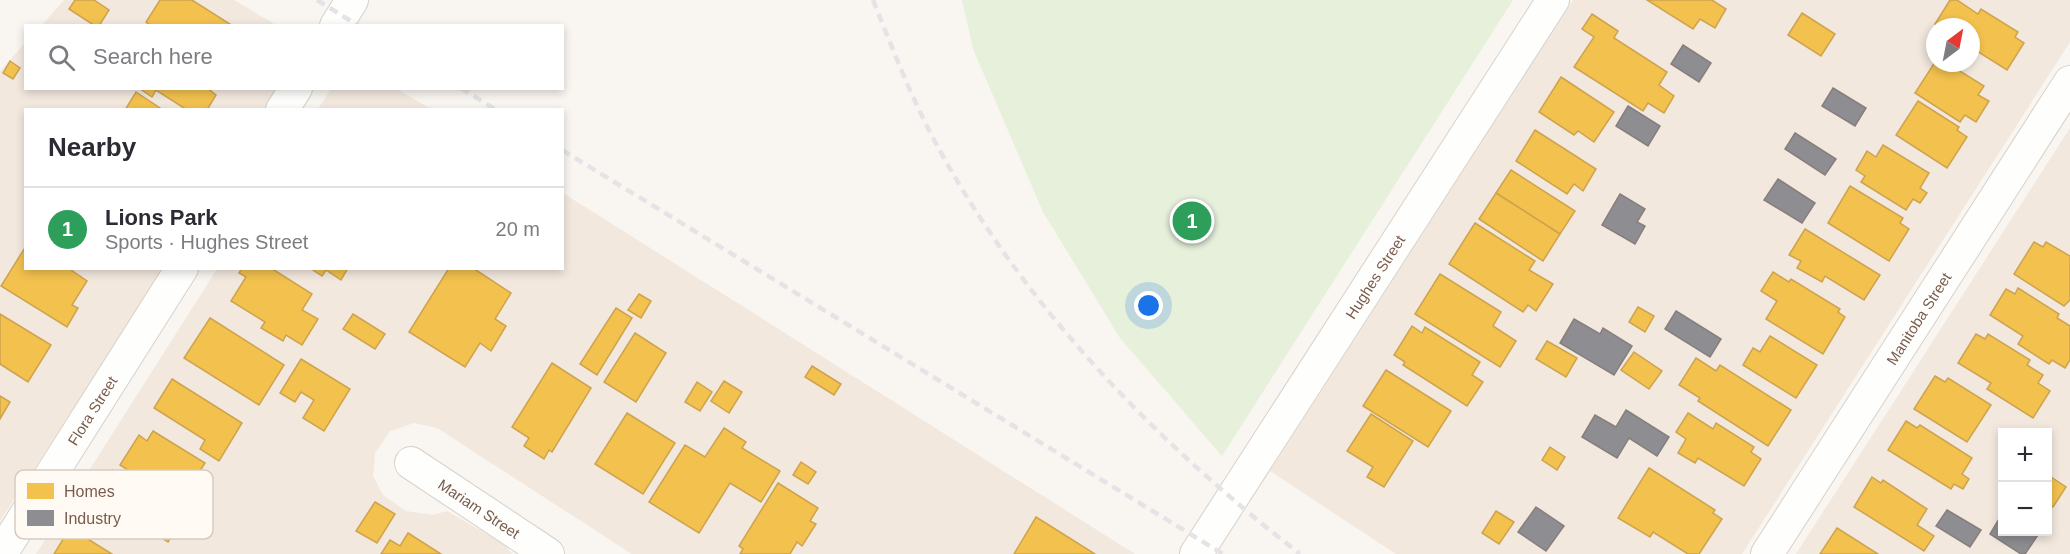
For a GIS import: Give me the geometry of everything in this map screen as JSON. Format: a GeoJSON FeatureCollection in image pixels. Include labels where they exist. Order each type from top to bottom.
{"type":"FeatureCollection","features":[{"type":"Feature","properties":{"kind":"street"},"geometry":{"type":"LineString","coordinates":[[337,24],[352,0]]}},
{"type":"Feature","properties":{"kind":"street","name":"Hughes Street"},"geometry":{"type":"LineString","coordinates":[[1196,554],[1553,0]]}},
{"type":"Feature","properties":{"kind":"street","name":"Manitoba Street"},"geometry":{"type":"LineString","coordinates":[[1767,554],[2070,82]]}},
{"type":"Feature","properties":{"kind":"street"},"geometry":{"type":"LineString","coordinates":[[283,108],[295,90]]}},
{"type":"Feature","properties":{"kind":"street","name":"Flora Street"},"geometry":{"type":"LineString","coordinates":[[54,470],[181,270]]}},
{"type":"Feature","properties":{"kind":"street","name":"Mariam Street"},"geometry":{"type":"LineString","coordinates":[[411,463],[548,554]]}},
{"type":"Feature","properties":{"kind":"street","name":"Flora Street"},"geometry":{"type":"LineString","coordinates":[[1,554],[15,532]]}},
{"type":"Feature","properties":{"kind":"shaded area"},"geometry":{"type":"Polygon","coordinates":[[[64,0],[234,0],[274,24],[43,24],[64,0]]]}},
{"type":"Feature","properties":{"kind":"shaded area"},"geometry":{"type":"Polygon","coordinates":[[[1573,0],[2070,0],[2070,42],[1742,554],[1396,554],[1270,471],[1573,0]]]}},
{"type":"Feature","properties":{"kind":"shaded area"},"geometry":{"type":"Polygon","coordinates":[[[24,44],[24,90],[281,90],[269,108],[24,108],[24,270],[163,270],[33,470],[15,470],[15,498],[0,521],[0,71],[24,44]]]}},
{"type":"Feature","properties":{"kind":"shaded area"},"geometry":{"type":"Polygon","coordinates":[[[330,90],[399,90],[429,108],[319,108],[330,90]]]}},
{"type":"Feature","properties":{"kind":"shaded area"},"geometry":{"type":"Polygon","coordinates":[[[2070,128],[2070,554],[1796,554],[2070,128]]]}},
{"type":"Feature","properties":{"kind":"shaded area"},"geometry":{"type":"Polygon","coordinates":[[[564,194],[1135,554],[632,554],[437,428],[414,423],[390,431],[375,453],[373,476],[383,495],[406,511],[433,515],[447,511],[504,544],[512,554],[36,554],[46,539],[213,539],[213,470],[89,470],[216,270],[564,270],[564,194]]]}},
{"type":"Feature","properties":{"kind":"green space"},"geometry":{"type":"Polygon","coordinates":[[[962,0],[1513,0],[1222,456],[1120,338],[1043,212],[973,49],[962,0]]]}},
{"type":"Feature","properties":{"kind":"building: Homes"},"geometry":{"type":"Polygon","coordinates":[[[75,0],[94,0],[109,10],[100,24],[92,24],[69,9],[75,0]]]}},
{"type":"Feature","properties":{"kind":"building: Homes"},"geometry":{"type":"Polygon","coordinates":[[[160,0],[192,0],[230,24],[148,24],[146,22],[160,0]]]}},
{"type":"Feature","properties":{"kind":"building: Homes"},"geometry":{"type":"Polygon","coordinates":[[[1647,0],[1712,0],[1726,9],[1715,28],[1700,19],[1693,29],[1647,0]]]}},
{"type":"Feature","properties":{"kind":"building: Homes"},"geometry":{"type":"Polygon","coordinates":[[[1950,0],[1957,0],[1978,14],[1981,9],[2018,32],[2015,37],[2024,43],[2007,70],[1980,53],[1980,18],[1939,18],[1950,0]]]}},
{"type":"Feature","properties":{"kind":"building: Homes"},"geometry":{"type":"Polygon","coordinates":[[[1802,13],[1835,34],[1821,56],[1788,35],[1802,13]]]}},
{"type":"Feature","properties":{"kind":"building: Homes"},"geometry":{"type":"Polygon","coordinates":[[[1592,14],[1618,31],[1614,38],[1667,72],[1659,85],[1674,96],[1664,113],[1648,103],[1643,111],[1574,67],[1594,37],[1582,29],[1592,14]]]}},
{"type":"Feature","properties":{"kind":"building: Homes"},"geometry":{"type":"Polygon","coordinates":[[[10,61],[20,68],[13,79],[3,73],[10,61]]]}},
{"type":"Feature","properties":{"kind":"building: Homes"},"geometry":{"type":"Polygon","coordinates":[[[1929,72],[1961,72],[1984,86],[1978,95],[1989,101],[1976,122],[1965,115],[1960,122],[1915,93],[1929,72]]]}},
{"type":"Feature","properties":{"kind":"building: Homes"},"geometry":{"type":"Polygon","coordinates":[[[1561,77],[1614,112],[1594,142],[1578,131],[1574,135],[1539,112],[1561,77]]]}},
{"type":"Feature","properties":{"kind":"building: Homes"},"geometry":{"type":"Polygon","coordinates":[[[142,90],[156,90],[152,97],[142,90]]]}},
{"type":"Feature","properties":{"kind":"building: Homes"},"geometry":{"type":"Polygon","coordinates":[[[156,90],[210,90],[216,95],[208,108],[184,108],[156,90]]]}},
{"type":"Feature","properties":{"kind":"building: Homes"},"geometry":{"type":"Polygon","coordinates":[[[136,92],[160,108],[126,108],[136,92]]]}},
{"type":"Feature","properties":{"kind":"building: Homes"},"geometry":{"type":"Polygon","coordinates":[[[1918,101],[1959,127],[1957,130],[1967,137],[1947,168],[1896,135],[1918,101]]]}},
{"type":"Feature","properties":{"kind":"building: Homes"},"geometry":{"type":"Polygon","coordinates":[[[1535,130],[1596,169],[1583,191],[1574,184],[1567,194],[1516,161],[1535,130]]]}},
{"type":"Feature","properties":{"kind":"building: Homes"},"geometry":{"type":"Polygon","coordinates":[[[1883,145],[1929,173],[1920,188],[1927,193],[1920,203],[1913,199],[1906,210],[1861,182],[1865,176],[1856,170],[1867,151],[1876,157],[1883,145]]]}},
{"type":"Feature","properties":{"kind":"building: Homes"},"geometry":{"type":"Polygon","coordinates":[[[1511,170],[1575,211],[1560,234],[1496,193],[1511,170]]]}},
{"type":"Feature","properties":{"kind":"building: Homes"},"geometry":{"type":"Polygon","coordinates":[[[1850,186],[1903,218],[1900,223],[1909,229],[1889,261],[1828,223],[1850,186]]]}},
{"type":"Feature","properties":{"kind":"building: Homes"},"geometry":{"type":"Polygon","coordinates":[[[1496,193],[1560,234],[1543,261],[1479,219],[1496,193]]]}},
{"type":"Feature","properties":{"kind":"building: Homes"},"geometry":{"type":"Polygon","coordinates":[[[1475,223],[1535,261],[1529,270],[1553,284],[1536,311],[1528,305],[1523,312],[1449,264],[1475,223]]]}},
{"type":"Feature","properties":{"kind":"building: Homes"},"geometry":{"type":"Polygon","coordinates":[[[1805,229],[1880,275],[1864,300],[1825,276],[1822,282],[1797,268],[1801,261],[1789,255],[1805,229]]]}},
{"type":"Feature","properties":{"kind":"building: Homes"},"geometry":{"type":"Polygon","coordinates":[[[2034,242],[2043,247],[2046,242],[2070,256],[2070,300],[2064,306],[2014,274],[2034,242]]]}},
{"type":"Feature","properties":{"kind":"building: Homes"},"geometry":{"type":"Polygon","coordinates":[[[24,249],[24,270],[71,270],[87,281],[72,305],[78,308],[67,327],[1,286],[24,249]]]}},
{"type":"Feature","properties":{"kind":"building: Homes"},"geometry":{"type":"Polygon","coordinates":[[[241,270],[274,270],[312,294],[302,310],[318,319],[302,345],[286,335],[283,341],[261,328],[265,322],[231,301],[246,277],[239,273],[241,270]]]}},
{"type":"Feature","properties":{"kind":"building: Homes"},"geometry":{"type":"Polygon","coordinates":[[[313,270],[326,270],[322,276],[313,270]]]}},
{"type":"Feature","properties":{"kind":"building: Homes"},"geometry":{"type":"Polygon","coordinates":[[[326,270],[347,270],[341,280],[326,270]]]}},
{"type":"Feature","properties":{"kind":"building: Homes"},"geometry":{"type":"Polygon","coordinates":[[[448,270],[476,270],[511,293],[495,319],[506,326],[491,351],[480,343],[465,367],[409,332],[448,270]]]}},
{"type":"Feature","properties":{"kind":"building: Homes"},"geometry":{"type":"Polygon","coordinates":[[[1773,272],[1789,282],[1791,279],[1840,309],[1838,312],[1845,317],[1823,354],[1766,319],[1777,301],[1761,291],[1773,272]]]}},
{"type":"Feature","properties":{"kind":"building: Homes"},"geometry":{"type":"Polygon","coordinates":[[[1440,274],[1501,312],[1493,326],[1516,341],[1500,367],[1415,314],[1440,274]]]}},
{"type":"Feature","properties":{"kind":"building: Homes"},"geometry":{"type":"Polygon","coordinates":[[[2018,288],[2059,314],[2057,318],[2070,326],[2070,360],[2065,368],[2052,360],[2049,364],[2018,344],[2023,336],[1990,315],[2006,289],[2015,294],[2018,288]]]}},
{"type":"Feature","properties":{"kind":"building: Homes"},"geometry":{"type":"Polygon","coordinates":[[[639,294],[651,301],[641,318],[628,310],[639,294]]]}},
{"type":"Feature","properties":{"kind":"building: Homes"},"geometry":{"type":"Polygon","coordinates":[[[1638,307],[1654,316],[1645,332],[1629,322],[1638,307]]]}},
{"type":"Feature","properties":{"kind":"building: Homes"},"geometry":{"type":"Polygon","coordinates":[[[616,308],[632,318],[597,375],[580,364],[616,308]]]}},
{"type":"Feature","properties":{"kind":"building: Homes"},"geometry":{"type":"Polygon","coordinates":[[[0,314],[51,345],[28,382],[0,364],[0,314]]]}},
{"type":"Feature","properties":{"kind":"building: Homes"},"geometry":{"type":"Polygon","coordinates":[[[353,314],[385,334],[375,349],[343,329],[353,314]]]}},
{"type":"Feature","properties":{"kind":"building: Homes"},"geometry":{"type":"Polygon","coordinates":[[[210,318],[284,365],[259,405],[184,358],[210,318]]]}},
{"type":"Feature","properties":{"kind":"building: Homes"},"geometry":{"type":"Polygon","coordinates":[[[1412,326],[1422,333],[1425,327],[1480,362],[1472,375],[1483,382],[1467,406],[1403,365],[1405,362],[1394,355],[1412,326]]]}},
{"type":"Feature","properties":{"kind":"building: Homes"},"geometry":{"type":"Polygon","coordinates":[[[635,333],[666,353],[636,402],[604,382],[635,333]]]}},
{"type":"Feature","properties":{"kind":"building: Homes"},"geometry":{"type":"Polygon","coordinates":[[[1976,334],[1985,339],[1988,334],[2030,360],[2027,365],[2043,375],[2038,383],[2050,391],[2033,418],[1987,389],[1991,383],[1958,363],[1976,334]]]}},
{"type":"Feature","properties":{"kind":"building: Homes"},"geometry":{"type":"Polygon","coordinates":[[[1770,336],[1817,365],[1796,398],[1743,365],[1753,348],[1760,352],[1770,336]]]}},
{"type":"Feature","properties":{"kind":"building: Homes"},"geometry":{"type":"Polygon","coordinates":[[[1547,341],[1577,358],[1566,377],[1536,359],[1547,341]]]}},
{"type":"Feature","properties":{"kind":"building: Homes"},"geometry":{"type":"Polygon","coordinates":[[[1634,352],[1662,371],[1649,389],[1621,370],[1634,352]]]}},
{"type":"Feature","properties":{"kind":"building: Homes"},"geometry":{"type":"Polygon","coordinates":[[[1696,358],[1716,371],[1720,365],[1791,410],[1768,446],[1698,401],[1700,398],[1679,385],[1696,358]]]}},
{"type":"Feature","properties":{"kind":"building: Homes"},"geometry":{"type":"Polygon","coordinates":[[[301,359],[350,389],[324,431],[303,418],[314,400],[301,392],[295,402],[280,393],[301,359]]]}},
{"type":"Feature","properties":{"kind":"building: Homes"},"geometry":{"type":"Polygon","coordinates":[[[552,363],[591,388],[552,452],[549,450],[544,459],[524,446],[529,438],[512,427],[552,363]]]}},
{"type":"Feature","properties":{"kind":"building: Homes"},"geometry":{"type":"Polygon","coordinates":[[[812,366],[841,384],[834,395],[805,377],[812,366]]]}},
{"type":"Feature","properties":{"kind":"building: Homes"},"geometry":{"type":"Polygon","coordinates":[[[1386,370],[1451,411],[1428,447],[1363,406],[1386,370]]]}},
{"type":"Feature","properties":{"kind":"building: Homes"},"geometry":{"type":"Polygon","coordinates":[[[1935,376],[1945,382],[1948,378],[1991,405],[1967,442],[1914,409],[1935,376]]]}},
{"type":"Feature","properties":{"kind":"building: Homes"},"geometry":{"type":"Polygon","coordinates":[[[172,379],[242,423],[219,461],[200,449],[205,440],[154,408],[172,379]]]}},
{"type":"Feature","properties":{"kind":"building: Homes"},"geometry":{"type":"Polygon","coordinates":[[[724,381],[742,392],[729,413],[711,401],[724,381]]]}},
{"type":"Feature","properties":{"kind":"building: Homes"},"geometry":{"type":"Polygon","coordinates":[[[697,382],[712,392],[700,411],[685,402],[697,382]]]}},
{"type":"Feature","properties":{"kind":"building: Homes"},"geometry":{"type":"Polygon","coordinates":[[[0,396],[10,402],[0,419],[0,396]]]}},
{"type":"Feature","properties":{"kind":"building: Homes"},"geometry":{"type":"Polygon","coordinates":[[[627,413],[675,443],[643,494],[595,464],[627,413]]]}},
{"type":"Feature","properties":{"kind":"building: Homes"},"geometry":{"type":"Polygon","coordinates":[[[1688,413],[1713,429],[1716,423],[1754,447],[1751,452],[1761,459],[1744,486],[1698,458],[1695,463],[1678,453],[1686,439],[1676,432],[1688,413]]]}},
{"type":"Feature","properties":{"kind":"building: Homes"},"geometry":{"type":"Polygon","coordinates":[[[1371,414],[1413,441],[1384,487],[1367,477],[1373,467],[1347,451],[1371,414]]]}},
{"type":"Feature","properties":{"kind":"building: Homes"},"geometry":{"type":"Polygon","coordinates":[[[1906,421],[1917,428],[1920,425],[1972,458],[1962,474],[1969,479],[1963,489],[1954,484],[1951,489],[1888,450],[1906,421]]]}},
{"type":"Feature","properties":{"kind":"building: Homes"},"geometry":{"type":"Polygon","coordinates":[[[724,428],[746,442],[742,448],[780,471],[761,502],[730,483],[699,533],[649,502],[685,445],[705,457],[724,428]]]}},
{"type":"Feature","properties":{"kind":"building: Homes"},"geometry":{"type":"Polygon","coordinates":[[[153,431],[205,463],[201,470],[128,470],[120,465],[139,435],[147,441],[153,431]]]}},
{"type":"Feature","properties":{"kind":"building: Homes"},"geometry":{"type":"Polygon","coordinates":[[[1550,447],[1565,457],[1557,470],[1542,460],[1550,447]]]}},
{"type":"Feature","properties":{"kind":"building: Homes"},"geometry":{"type":"Polygon","coordinates":[[[801,462],[816,472],[808,484],[793,475],[801,462]]]}},
{"type":"Feature","properties":{"kind":"building: Homes"},"geometry":{"type":"Polygon","coordinates":[[[1649,468],[1715,510],[1713,513],[1722,519],[1699,554],[1688,554],[1653,532],[1650,537],[1618,518],[1649,468]]]}},
{"type":"Feature","properties":{"kind":"building: Homes"},"geometry":{"type":"Polygon","coordinates":[[[1872,477],[1881,483],[1883,480],[1927,509],[1917,525],[1934,536],[1924,551],[1854,507],[1872,477]]]}},
{"type":"Feature","properties":{"kind":"building: Homes"},"geometry":{"type":"Polygon","coordinates":[[[2052,478],[2066,487],[2052,506],[2052,478]]]}},
{"type":"Feature","properties":{"kind":"building: Homes"},"geometry":{"type":"Polygon","coordinates":[[[778,483],[818,508],[810,521],[816,524],[802,546],[797,542],[790,554],[740,554],[743,549],[739,546],[778,483]]]}},
{"type":"Feature","properties":{"kind":"building: Homes"},"geometry":{"type":"Polygon","coordinates":[[[375,502],[395,514],[377,543],[356,531],[375,502]]]}},
{"type":"Feature","properties":{"kind":"building: Homes"},"geometry":{"type":"Polygon","coordinates":[[[1496,511],[1514,522],[1499,544],[1482,533],[1496,511]]]}},
{"type":"Feature","properties":{"kind":"building: Homes"},"geometry":{"type":"Polygon","coordinates":[[[1036,517],[1095,554],[1014,554],[1036,517]]]}},
{"type":"Feature","properties":{"kind":"building: Homes"},"geometry":{"type":"Polygon","coordinates":[[[1837,528],[1878,554],[1820,554],[1837,528]]]}},
{"type":"Feature","properties":{"kind":"building: Homes"},"geometry":{"type":"Polygon","coordinates":[[[408,533],[441,554],[381,554],[390,540],[400,546],[408,533]]]}},
{"type":"Feature","properties":{"kind":"building: Homes"},"geometry":{"type":"Polygon","coordinates":[[[63,539],[88,539],[112,554],[54,554],[63,539]]]}},
{"type":"Feature","properties":{"kind":"building: Industry"},"geometry":{"type":"Polygon","coordinates":[[[1683,45],[1711,63],[1699,82],[1671,64],[1683,45]]]}},
{"type":"Feature","properties":{"kind":"building: Industry"},"geometry":{"type":"Polygon","coordinates":[[[1833,88],[1866,108],[1855,126],[1822,106],[1833,88]]]}},
{"type":"Feature","properties":{"kind":"building: Industry"},"geometry":{"type":"Polygon","coordinates":[[[1628,106],[1660,126],[1648,146],[1616,126],[1628,106]]]}},
{"type":"Feature","properties":{"kind":"building: Industry"},"geometry":{"type":"Polygon","coordinates":[[[1795,133],[1836,159],[1825,175],[1785,149],[1795,133]]]}},
{"type":"Feature","properties":{"kind":"building: Industry"},"geometry":{"type":"Polygon","coordinates":[[[1778,179],[1815,203],[1802,223],[1764,200],[1778,179]]]}},
{"type":"Feature","properties":{"kind":"building: Industry"},"geometry":{"type":"Polygon","coordinates":[[[1620,194],[1645,209],[1637,222],[1645,226],[1635,244],[1602,225],[1620,194]]]}},
{"type":"Feature","properties":{"kind":"building: Industry"},"geometry":{"type":"Polygon","coordinates":[[[1676,311],[1721,339],[1710,357],[1665,329],[1676,311]]]}},
{"type":"Feature","properties":{"kind":"building: Industry"},"geometry":{"type":"Polygon","coordinates":[[[1574,319],[1600,334],[1603,328],[1632,346],[1614,375],[1560,343],[1574,319]]]}},
{"type":"Feature","properties":{"kind":"building: Industry"},"geometry":{"type":"Polygon","coordinates":[[[1626,410],[1669,437],[1657,456],[1629,438],[1617,458],[1582,437],[1595,415],[1616,427],[1626,410]]]}},
{"type":"Feature","properties":{"kind":"building: Industry"},"geometry":{"type":"Polygon","coordinates":[[[1536,507],[1564,526],[1546,551],[1518,532],[1536,507]]]}},
{"type":"Feature","properties":{"kind":"building: Industry"},"geometry":{"type":"Polygon","coordinates":[[[1947,510],[1981,530],[1970,547],[1936,526],[1947,510]]]}},
{"type":"Feature","properties":{"kind":"building: Industry"},"geometry":{"type":"Polygon","coordinates":[[[1998,521],[1998,536],[2037,536],[2025,554],[2021,554],[1990,534],[1998,521]]]}},
{"type":"Feature","properties":{"kind":"railway"},"geometry":{"type":"LineString","coordinates":[[317,0],[356,24]]}},
{"type":"Feature","properties":{"kind":"railway"},"geometry":{"type":"LineString","coordinates":[[873,0],[904,76],[939,149],[974,208],[1012,265],[1054,319],[1146,420],[1196,467],[1300,554]]}},
{"type":"Feature","properties":{"kind":"railway"},"geometry":{"type":"LineString","coordinates":[[464,90],[493,108]]}},
{"type":"Feature","properties":{"kind":"railway"},"geometry":{"type":"LineString","coordinates":[[564,151],[1223,554]]}},
{"type":"Feature","properties":{"kind":"place","name":"Lions Park"},"geometry":{"type":"Point","coordinates":[1192,221]}}]}
